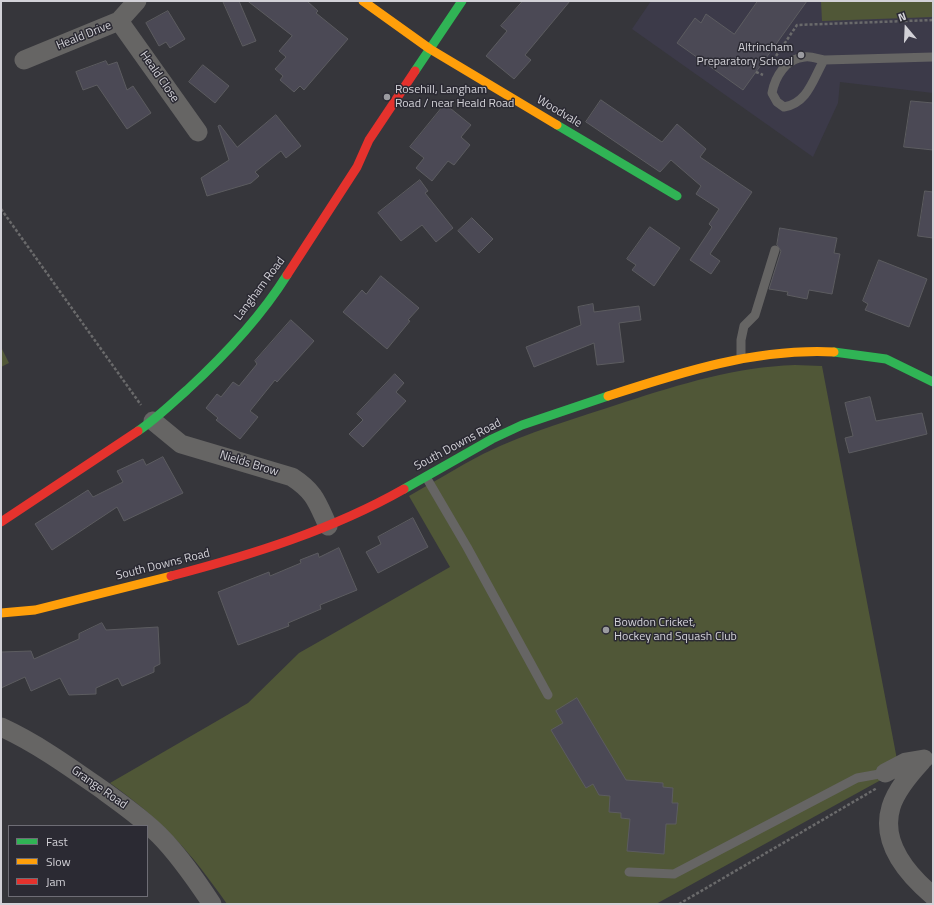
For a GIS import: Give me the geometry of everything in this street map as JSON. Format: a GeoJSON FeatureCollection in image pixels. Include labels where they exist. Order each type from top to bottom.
{"type":"FeatureCollection","features":[{"type":"Feature","properties":{"kind":"main road","name":"Woodvale"},"geometry":{"type":"LineString","coordinates":[[363,1],[430,49],[677,196]]}},
{"type":"Feature","properties":{"kind":"main road","name":"Langham Road"},"geometry":{"type":"LineString","coordinates":[[1,522],[153,421],[218,361],[276,293],[357,167],[369,140],[462,1]]}},
{"type":"Feature","properties":{"kind":"main road","name":"South Downs Road"},"geometry":{"type":"LineString","coordinates":[[1,613],[35,610],[225,562],[328,526],[378,504],[492,439],[522,425],[667,377],[741,358],[808,351],[848,353],[886,359],[933,382]]}},
{"type":"Feature","properties":{"kind":"street","name":"Heald Drive"},"geometry":{"type":"LineString","coordinates":[[24,60],[119,21],[137,1]]}},
{"type":"Feature","properties":{"kind":"street","name":"Heald Close"},"geometry":{"type":"LineString","coordinates":[[119,21],[198,132]]}},
{"type":"Feature","properties":{"kind":"street","name":"Nields Brow"},"geometry":{"type":"LineString","coordinates":[[153,421],[181,444],[292,477],[314,494],[328,526]]}},
{"type":"Feature","properties":{"kind":"street","name":"Grange Road"},"geometry":{"type":"LineString","coordinates":[[1,727],[34,744],[84,777],[148,825]]}},
{"type":"Feature","properties":{"kind":"street"},"geometry":{"type":"LineString","coordinates":[[885,773],[906,762],[927,758]]}},
{"type":"Feature","properties":{"kind":"street"},"geometry":{"type":"LineString","coordinates":[[927,758],[901,788],[891,807],[890,837],[901,861],[914,880],[933,896]]}},
{"type":"Feature","properties":{"kind":"street","name":"Grange Road"},"geometry":{"type":"LineString","coordinates":[[148,825],[159,835],[192,875],[212,904]]}},
{"type":"Feature","properties":{"kind":"lane"},"geometry":{"type":"LineString","coordinates":[[377,11],[381,1]]}},
{"type":"Feature","properties":{"kind":"lane"},"geometry":{"type":"LineString","coordinates":[[824,60],[804,97],[795,105],[784,107],[777,102],[772,93],[774,81],[781,71],[795,59],[806,56],[824,60],[933,57]]}},
{"type":"Feature","properties":{"kind":"lane"},"geometry":{"type":"LineString","coordinates":[[741,358],[741,340],[744,326],[755,314],[775,250]]}},
{"type":"Feature","properties":{"kind":"lane"},"geometry":{"type":"LineString","coordinates":[[425,476],[467,547],[548,695]]}},
{"type":"Feature","properties":{"kind":"lane"},"geometry":{"type":"LineString","coordinates":[[629,872],[674,874],[857,778],[885,773]]}},
{"type":"Feature","properties":{"kind":"path"},"geometry":{"type":"LineString","coordinates":[[775,57],[798,25],[933,20]]}},
{"type":"Feature","properties":{"kind":"path"},"geometry":{"type":"LineString","coordinates":[[756,72],[762,76],[766,69]]}},
{"type":"Feature","properties":{"kind":"path"},"geometry":{"type":"LineString","coordinates":[[1,209],[153,421]]}},
{"type":"Feature","properties":{"kind":"path"},"geometry":{"type":"LineString","coordinates":[[679,904],[794,835],[876,789],[885,773]]}},
{"type":"Feature","properties":{"kind":"shaded area","name":"Altrincham Preparatory School"},"geometry":{"type":"Polygon","coordinates":[[[651,1],[933,1],[933,93],[840,82],[838,103],[813,157],[632,29],[651,1]]]}},
{"type":"Feature","properties":{"kind":"green space"},"geometry":{"type":"Polygon","coordinates":[[[821,1],[933,1],[933,17],[822,21],[821,1]]]}},
{"type":"Feature","properties":{"kind":"green space"},"geometry":{"type":"Polygon","coordinates":[[[1,347],[9,363],[1,367],[1,347]]]}},
{"type":"Feature","properties":{"kind":"green space","name":"Bowdon Cricket, Hockey and Squash Club"},"geometry":{"type":"Polygon","coordinates":[[[795,365],[822,366],[899,770],[656,904],[227,904],[188,852],[161,824],[110,783],[248,703],[299,653],[450,567],[409,496],[483,454],[517,439],[553,426],[646,395],[688,383],[751,369],[795,365]]]}},
{"type":"Feature","properties":{"kind":"building"},"geometry":{"type":"Polygon","coordinates":[[[223,1],[239,1],[256,41],[243,46],[223,1]]]}},
{"type":"Feature","properties":{"kind":"building"},"geometry":{"type":"Polygon","coordinates":[[[248,1],[307,1],[318,11],[316,13],[348,39],[304,90],[300,86],[294,92],[280,80],[283,76],[275,69],[286,57],[279,51],[292,36],[248,1]]]}},
{"type":"Feature","properties":{"kind":"building"},"geometry":{"type":"Polygon","coordinates":[[[523,1],[570,1],[525,55],[531,60],[514,79],[486,56],[507,31],[501,26],[523,1]]]}},
{"type":"Feature","properties":{"kind":"building"},"geometry":{"type":"Polygon","coordinates":[[[758,1],[807,1],[743,90],[677,43],[695,18],[701,23],[706,14],[734,34],[758,1]]]}},
{"type":"Feature","properties":{"kind":"building"},"geometry":{"type":"Polygon","coordinates":[[[168,11],[185,39],[170,48],[166,42],[159,46],[146,23],[168,11]]]}},
{"type":"Feature","properties":{"kind":"building"},"geometry":{"type":"Polygon","coordinates":[[[106,61],[108,65],[117,62],[127,90],[133,86],[151,113],[127,129],[97,85],[83,90],[76,72],[106,61]]]}},
{"type":"Feature","properties":{"kind":"building"},"geometry":{"type":"Polygon","coordinates":[[[203,65],[229,86],[215,103],[189,82],[203,65]]]}},
{"type":"Feature","properties":{"kind":"building"},"geometry":{"type":"Polygon","coordinates":[[[601,100],[662,142],[677,124],[706,149],[700,157],[752,192],[710,254],[720,261],[711,274],[690,260],[712,227],[709,224],[719,209],[696,194],[701,186],[671,160],[660,172],[586,122],[601,100]]]}},
{"type":"Feature","properties":{"kind":"building"},"geometry":{"type":"Polygon","coordinates":[[[911,101],[933,103],[933,150],[904,147],[911,101]]]}},
{"type":"Feature","properties":{"kind":"building"},"geometry":{"type":"Polygon","coordinates":[[[445,104],[471,125],[461,137],[470,145],[454,165],[448,161],[432,181],[416,168],[424,158],[410,147],[445,104]]]}},
{"type":"Feature","properties":{"kind":"building"},"geometry":{"type":"Polygon","coordinates":[[[276,115],[301,146],[286,158],[281,151],[255,172],[259,176],[251,183],[207,196],[201,178],[229,160],[218,126],[220,125],[237,147],[276,115]]]}},
{"type":"Feature","properties":{"kind":"building"},"geometry":{"type":"Polygon","coordinates":[[[420,180],[428,191],[425,193],[453,228],[436,242],[422,225],[401,241],[378,213],[420,180]]]}},
{"type":"Feature","properties":{"kind":"building"},"geometry":{"type":"Polygon","coordinates":[[[925,191],[933,192],[933,238],[918,236],[925,191]]]}},
{"type":"Feature","properties":{"kind":"building"},"geometry":{"type":"Polygon","coordinates":[[[472,218],[493,239],[479,253],[458,231],[472,218]]]}},
{"type":"Feature","properties":{"kind":"building"},"geometry":{"type":"Polygon","coordinates":[[[650,227],[680,248],[654,286],[632,270],[636,265],[627,259],[650,227]]]}},
{"type":"Feature","properties":{"kind":"building"},"geometry":{"type":"Polygon","coordinates":[[[780,228],[837,238],[834,253],[840,254],[832,294],[809,290],[807,299],[787,295],[788,292],[769,289],[781,251],[777,245],[780,228]]]}},
{"type":"Feature","properties":{"kind":"building"},"geometry":{"type":"Polygon","coordinates":[[[879,260],[927,279],[909,327],[865,310],[868,304],[863,301],[879,260]]]}},
{"type":"Feature","properties":{"kind":"building"},"geometry":{"type":"Polygon","coordinates":[[[381,276],[419,308],[408,320],[410,321],[387,349],[343,312],[362,290],[366,294],[381,276]]]}},
{"type":"Feature","properties":{"kind":"building"},"geometry":{"type":"Polygon","coordinates":[[[593,304],[594,312],[639,306],[641,320],[619,323],[624,362],[597,365],[594,343],[534,367],[526,347],[581,325],[578,307],[593,304]]]}},
{"type":"Feature","properties":{"kind":"building"},"geometry":{"type":"Polygon","coordinates":[[[291,320],[314,341],[277,382],[275,380],[250,411],[258,417],[240,439],[216,420],[218,418],[206,408],[217,394],[221,397],[233,382],[239,386],[257,364],[255,361],[291,320]]]}},
{"type":"Feature","properties":{"kind":"building"},"geometry":{"type":"Polygon","coordinates":[[[395,374],[404,383],[396,392],[406,401],[363,447],[349,434],[363,420],[357,414],[395,374]]]}},
{"type":"Feature","properties":{"kind":"building"},"geometry":{"type":"Polygon","coordinates":[[[870,397],[876,421],[922,413],[927,434],[849,453],[845,438],[853,436],[845,403],[870,397]]]}},
{"type":"Feature","properties":{"kind":"building"},"geometry":{"type":"Polygon","coordinates":[[[163,457],[183,493],[124,521],[117,507],[52,550],[35,524],[88,490],[93,497],[123,482],[117,471],[143,459],[146,465],[163,457]]]}},
{"type":"Feature","properties":{"kind":"building"},"geometry":{"type":"Polygon","coordinates":[[[413,518],[428,547],[378,573],[366,552],[381,544],[378,537],[413,518]]]}},
{"type":"Feature","properties":{"kind":"building"},"geometry":{"type":"Polygon","coordinates":[[[339,548],[357,590],[320,605],[321,609],[288,623],[289,626],[238,645],[218,592],[269,572],[270,576],[301,563],[300,560],[318,553],[319,557],[339,548]]]}},
{"type":"Feature","properties":{"kind":"building"},"geometry":{"type":"Polygon","coordinates":[[[102,623],[106,630],[158,627],[160,664],[154,667],[154,672],[122,686],[118,678],[96,688],[96,694],[69,695],[60,678],[31,691],[25,677],[1,688],[1,652],[31,651],[34,659],[79,639],[79,634],[102,623]]]}},
{"type":"Feature","properties":{"kind":"building"},"geometry":{"type":"Polygon","coordinates":[[[577,698],[626,780],[663,783],[663,787],[673,788],[672,803],[678,803],[676,824],[666,824],[664,854],[627,851],[630,819],[621,818],[621,813],[609,812],[610,796],[599,795],[593,784],[586,788],[551,730],[563,723],[556,711],[577,698]]]}},
{"type":"Feature","properties":{"kind":"traffic: fast"},"geometry":{"type":"LineString","coordinates":[[415,71],[462,1]]}},
{"type":"Feature","properties":{"kind":"traffic: fast"},"geometry":{"type":"LineString","coordinates":[[557,125],[677,196]]}},
{"type":"Feature","properties":{"kind":"traffic: fast"},"geometry":{"type":"LineString","coordinates":[[138,431],[187,390],[228,350],[265,306],[287,275]]}},
{"type":"Feature","properties":{"kind":"traffic: fast"},"geometry":{"type":"LineString","coordinates":[[834,352],[886,359],[933,382]]}},
{"type":"Feature","properties":{"kind":"traffic: fast"},"geometry":{"type":"LineString","coordinates":[[404,489],[492,439],[522,425],[608,396]]}},
{"type":"Feature","properties":{"kind":"traffic: slow"},"geometry":{"type":"LineString","coordinates":[[363,1],[430,49],[557,125]]}},
{"type":"Feature","properties":{"kind":"traffic: slow"},"geometry":{"type":"LineString","coordinates":[[608,396],[691,370],[748,358],[776,354],[834,352]]}},
{"type":"Feature","properties":{"kind":"traffic: slow"},"geometry":{"type":"LineString","coordinates":[[1,613],[35,610],[171,576]]}},
{"type":"Feature","properties":{"kind":"traffic: jam"},"geometry":{"type":"LineString","coordinates":[[287,275],[357,167],[369,140],[415,71]]}},
{"type":"Feature","properties":{"kind":"traffic: jam"},"geometry":{"type":"LineString","coordinates":[[1,522],[138,431]]}},
{"type":"Feature","properties":{"kind":"traffic: jam"},"geometry":{"type":"LineString","coordinates":[[171,576],[261,550],[320,529],[377,504],[404,489]]}},
{"type":"Feature","properties":{"kind":"place","name":"Altrincham Preparatory School"},"geometry":{"type":"Point","coordinates":[801,55]}},
{"type":"Feature","properties":{"kind":"place","name":"Rosehill, Langham Road / near Heald Road"},"geometry":{"type":"Point","coordinates":[387,97]}},
{"type":"Feature","properties":{"kind":"place","name":"Bowdon Cricket, Hockey and Squash Club"},"geometry":{"type":"Point","coordinates":[606,630]}}]}
